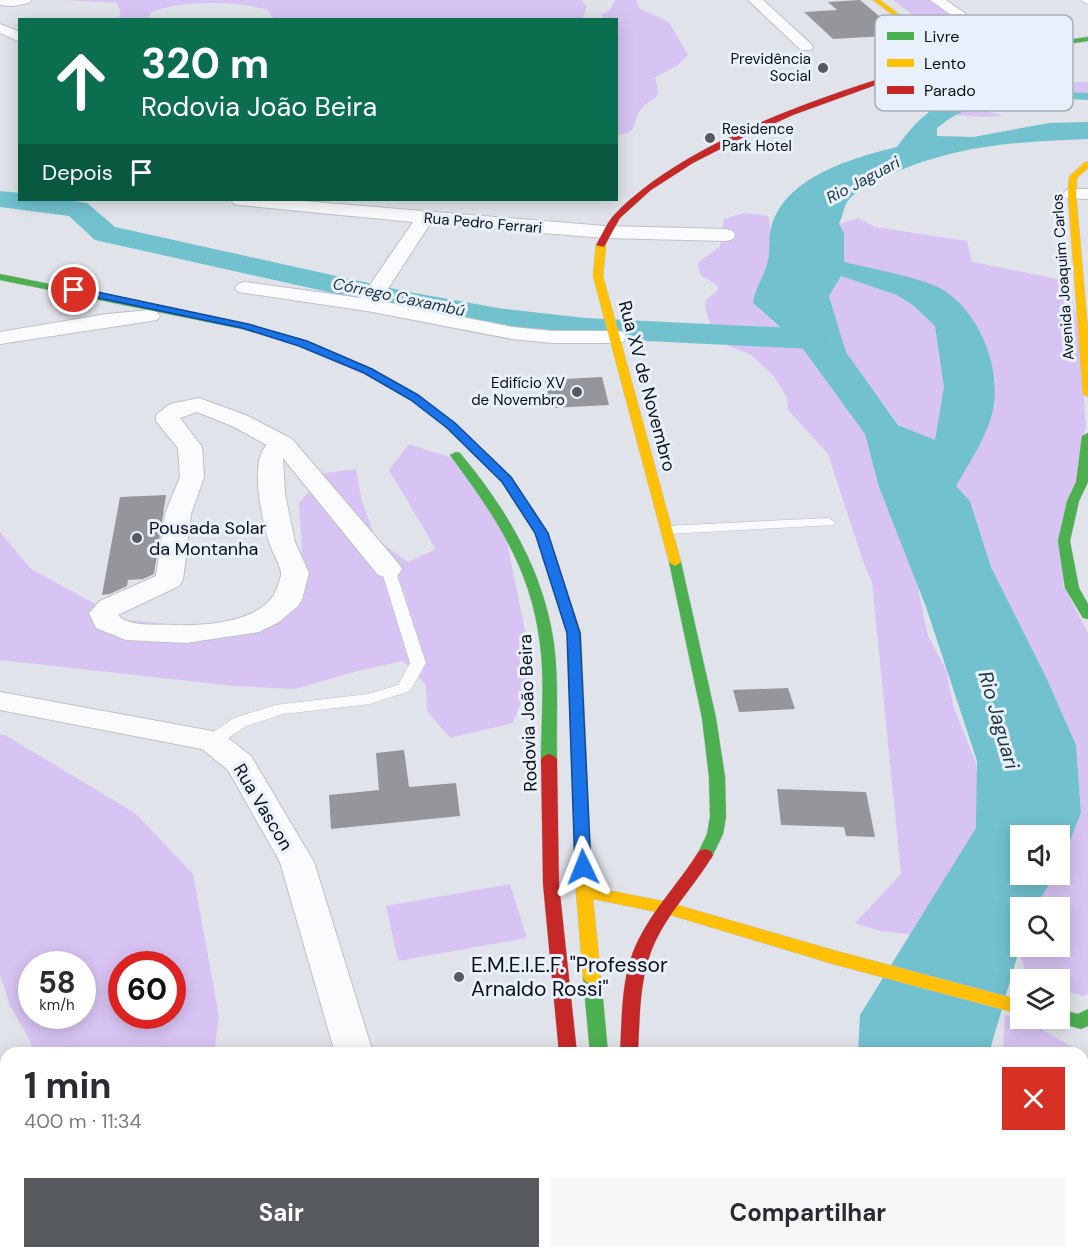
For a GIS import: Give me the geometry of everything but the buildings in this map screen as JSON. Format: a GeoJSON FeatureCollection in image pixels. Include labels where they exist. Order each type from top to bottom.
{"type":"FeatureCollection","features":[{"type":"Feature","properties":{"kind":"main road"},"geometry":{"type":"LineString","coordinates":[[876,0],[896,15]]}},
{"type":"Feature","properties":{"kind":"main road","name":"Rua XV de Novembro"},"geometry":{"type":"LineString","coordinates":[[1073,41],[1088,39]]}},
{"type":"Feature","properties":{"kind":"main road","name":"Rua XV de Novembro"},"geometry":{"type":"LineString","coordinates":[[629,1047],[633,989],[640,960],[654,927],[713,839],[718,818],[716,755],[667,530],[598,276],[600,242],[616,217],[640,195],[700,155],[764,125],[875,82]]}},
{"type":"Feature","properties":{"kind":"main road","name":"Avenida Joaquim Carlos"},"geometry":{"type":"LineString","coordinates":[[1088,164],[1073,177],[1080,194],[1088,394]]}},
{"type":"Feature","properties":{"kind":"main road"},"geometry":{"type":"LineString","coordinates":[[0,277],[244,326],[303,343],[368,371],[414,398],[451,425],[507,479],[542,533],[574,633],[567,888],[598,1047]]}},
{"type":"Feature","properties":{"kind":"main road"},"geometry":{"type":"LineString","coordinates":[[0,288],[150,316],[233,335],[293,354],[325,368]]}},
{"type":"Feature","properties":{"kind":"main road"},"geometry":{"type":"LineString","coordinates":[[1088,436],[1083,495],[1064,541],[1072,588],[1088,615]]}},
{"type":"Feature","properties":{"kind":"main road","name":"Rodovia João Beira"},"geometry":{"type":"LineString","coordinates":[[448,448],[481,484],[513,538],[534,590],[547,643],[567,888],[568,1047]]}},
{"type":"Feature","properties":{"kind":"main road"},"geometry":{"type":"LineString","coordinates":[[567,888],[667,908],[833,957],[1010,1004]]}},
{"type":"Feature","properties":{"kind":"street"},"geometry":{"type":"LineString","coordinates":[[0,1],[24,0]]}},
{"type":"Feature","properties":{"kind":"street"},"geometry":{"type":"LineString","coordinates":[[755,0],[806,47]]}},
{"type":"Feature","properties":{"kind":"street"},"geometry":{"type":"LineString","coordinates":[[937,0],[959,15]]}},
{"type":"Feature","properties":{"kind":"street"},"geometry":{"type":"LineString","coordinates":[[0,28],[18,37]]}},
{"type":"Feature","properties":{"kind":"street","name":"Rua Pedro Ferrari"},"geometry":{"type":"LineString","coordinates":[[250,201],[605,232],[726,235]]}},
{"type":"Feature","properties":{"kind":"street"},"geometry":{"type":"LineString","coordinates":[[372,297],[425,218]]}},
{"type":"Feature","properties":{"kind":"street"},"geometry":{"type":"LineString","coordinates":[[245,288],[372,297],[512,333],[553,338],[614,332]]}},
{"type":"Feature","properties":{"kind":"street"},"geometry":{"type":"LineString","coordinates":[[0,338],[107,320],[150,316]]}},
{"type":"Feature","properties":{"kind":"street"},"geometry":{"type":"LineString","coordinates":[[284,444],[273,452],[270,461],[272,494],[282,542],[295,573],[288,600],[269,616],[249,626],[186,634],[126,631],[106,622],[103,613],[110,607],[169,580],[178,514],[192,477],[190,447],[168,421],[168,415],[178,409],[199,405],[240,421],[284,444],[388,569]]}},
{"type":"Feature","properties":{"kind":"street","name":"Rua Vascon"},"geometry":{"type":"LineString","coordinates":[[0,701],[212,741],[240,763],[297,862],[352,1047]]}},
{"type":"Feature","properties":{"kind":"lane"},"geometry":{"type":"LineString","coordinates":[[667,530],[828,522]]}},
{"type":"Feature","properties":{"kind":"lane"},"geometry":{"type":"LineString","coordinates":[[212,741],[240,722],[281,709],[370,699],[404,688],[418,663],[388,569]]}},
{"type":"Feature","properties":{"kind":"shaded area"},"geometry":{"type":"Polygon","coordinates":[[[63,0],[582,0],[587,7],[583,18],[273,18],[268,10],[210,3],[164,8],[151,12],[150,18],[119,18],[121,13],[117,3],[63,0]]]}},
{"type":"Feature","properties":{"kind":"shaded area"},"geometry":{"type":"Polygon","coordinates":[[[615,0],[636,0],[639,8],[669,22],[688,55],[677,66],[655,77],[657,96],[640,111],[634,127],[629,132],[618,136],[618,18],[603,18],[601,15],[610,10],[615,0]]]}},
{"type":"Feature","properties":{"kind":"shaded area"},"geometry":{"type":"Polygon","coordinates":[[[893,0],[932,0],[954,15],[913,15],[893,0]]]}},
{"type":"Feature","properties":{"kind":"shaded area"},"geometry":{"type":"Polygon","coordinates":[[[1073,82],[1088,82],[1088,93],[1073,94],[1073,82]]]}},
{"type":"Feature","properties":{"kind":"shaded area"},"geometry":{"type":"Polygon","coordinates":[[[940,111],[986,111],[1003,116],[983,117],[935,114],[940,111]]]}},
{"type":"Feature","properties":{"kind":"shaded area"},"geometry":{"type":"Polygon","coordinates":[[[744,213],[768,216],[770,227],[769,258],[753,303],[775,324],[804,342],[877,434],[908,542],[928,636],[946,670],[954,708],[976,763],[982,826],[936,937],[880,931],[855,923],[901,874],[872,582],[828,454],[788,410],[787,398],[774,376],[751,355],[727,345],[713,334],[705,306],[706,300],[718,290],[717,285],[700,275],[698,263],[720,246],[724,219],[744,213]]]}},
{"type":"Feature","properties":{"kind":"shaded area"},"geometry":{"type":"Polygon","coordinates":[[[858,218],[875,227],[967,241],[972,262],[1068,281],[1079,330],[1086,427],[1080,446],[1063,585],[1088,633],[1088,994],[1083,996],[1070,992],[1070,969],[1025,969],[1021,957],[1070,957],[1070,897],[1041,897],[1049,885],[1070,885],[1070,840],[1081,813],[1076,745],[1046,677],[991,567],[970,501],[955,486],[934,441],[898,424],[846,352],[829,296],[844,271],[839,224],[858,218]]]}},
{"type":"Feature","properties":{"kind":"shaded area"},"geometry":{"type":"Polygon","coordinates":[[[409,444],[468,463],[505,532],[533,670],[513,723],[450,738],[427,711],[426,685],[403,661],[295,689],[234,686],[0,660],[0,532],[31,569],[125,620],[209,628],[264,627],[291,600],[302,550],[299,503],[324,473],[356,469],[362,502],[376,539],[408,562],[436,549],[389,470],[409,444]]]}},
{"type":"Feature","properties":{"kind":"shaded area"},"geometry":{"type":"Polygon","coordinates":[[[0,735],[5,735],[135,813],[193,874],[219,1016],[215,1047],[32,1047],[24,1029],[96,1029],[96,951],[18,951],[18,1020],[10,1006],[0,975],[0,735]]]}},
{"type":"Feature","properties":{"kind":"shaded area"},"geometry":{"type":"Polygon","coordinates":[[[510,884],[527,938],[398,961],[386,906],[510,884]]]}},
{"type":"Feature","properties":{"kind":"shaded area"},"geometry":{"type":"Polygon","coordinates":[[[1005,1015],[1010,1016],[1010,1029],[1041,1029],[1072,1047],[1003,1047],[1005,1015]]]}},
{"type":"Feature","properties":{"kind":"water"},"geometry":{"type":"Polygon","coordinates":[[[1073,92],[1088,93],[1088,100],[1073,100],[1073,92]]]}},
{"type":"Feature","properties":{"kind":"water","name":"Rio Jaguari"},"geometry":{"type":"Polygon","coordinates":[[[932,111],[966,111],[937,128],[937,136],[973,137],[1049,123],[1088,122],[1088,139],[983,147],[957,152],[907,168],[867,186],[850,198],[839,224],[844,233],[844,262],[936,286],[958,302],[980,332],[992,368],[995,386],[994,404],[983,438],[956,486],[970,501],[991,567],[1046,677],[1076,745],[1081,813],[1070,840],[1070,825],[1010,825],[1010,885],[1049,885],[1041,897],[1010,897],[1010,957],[1017,957],[1014,969],[1010,969],[1010,981],[991,1047],[858,1047],[860,1015],[976,828],[977,761],[926,607],[879,487],[865,434],[801,346],[753,303],[768,260],[771,228],[778,210],[790,195],[822,172],[860,157],[897,147],[912,128],[932,111]],[[841,276],[829,296],[846,352],[898,425],[935,440],[944,387],[935,326],[913,305],[897,295],[841,276]]]}},
{"type":"Feature","properties":{"kind":"waterway","name":"Córrego Caxambú"},"geometry":{"type":"LineString","coordinates":[[0,199],[77,209],[105,234],[409,301],[498,318],[585,328],[811,339]]}},
{"type":"Feature","properties":{"kind":"traffic: fast"},"geometry":{"type":"LineString","coordinates":[[1073,41],[1088,39]]}},
{"type":"Feature","properties":{"kind":"traffic: fast"},"geometry":{"type":"LineString","coordinates":[[0,277],[244,326],[303,343],[368,371],[414,398],[451,425],[507,479],[540,529]]}},
{"type":"Feature","properties":{"kind":"traffic: fast"},"geometry":{"type":"LineString","coordinates":[[1088,436],[1082,482],[1073,501],[1064,541],[1072,588],[1088,615]]}},
{"type":"Feature","properties":{"kind":"traffic: fast"},"geometry":{"type":"LineString","coordinates":[[456,455],[488,496],[502,519],[536,593],[547,644],[549,759]]}},
{"type":"Feature","properties":{"kind":"traffic: fast"},"geometry":{"type":"LineString","coordinates":[[675,562],[709,718],[717,777],[718,817],[715,834],[705,855]]}},
{"type":"Feature","properties":{"kind":"traffic: fast"},"geometry":{"type":"LineString","coordinates":[[592,977],[598,1047]]}},
{"type":"Feature","properties":{"kind":"traffic: fast"},"geometry":{"type":"LineString","coordinates":[[1070,1019],[1081,1022],[1088,1016]]}},
{"type":"Feature","properties":{"kind":"traffic: slow"},"geometry":{"type":"LineString","coordinates":[[876,0],[896,15]]}},
{"type":"Feature","properties":{"kind":"traffic: slow"},"geometry":{"type":"LineString","coordinates":[[1088,164],[1073,177],[1072,194],[1088,394]]}},
{"type":"Feature","properties":{"kind":"traffic: slow"},"geometry":{"type":"LineString","coordinates":[[601,245],[598,276],[675,562]]}},
{"type":"Feature","properties":{"kind":"traffic: slow"},"geometry":{"type":"LineString","coordinates":[[540,529],[574,633],[584,891],[592,977]]}},
{"type":"Feature","properties":{"kind":"traffic: slow"},"geometry":{"type":"LineString","coordinates":[[584,891],[667,908],[833,957],[1010,1004]]}},
{"type":"Feature","properties":{"kind":"traffic: jam"},"geometry":{"type":"LineString","coordinates":[[601,245],[617,217],[648,189],[690,162],[739,136],[875,82]]}},
{"type":"Feature","properties":{"kind":"traffic: jam"},"geometry":{"type":"LineString","coordinates":[[549,759],[551,884],[567,1047]]}},
{"type":"Feature","properties":{"kind":"traffic: jam"},"geometry":{"type":"LineString","coordinates":[[629,1047],[633,989],[642,952],[655,926],[705,855]]}},
{"type":"Feature","properties":{"kind":"place","name":"Previdência Social"},"geometry":{"type":"Point","coordinates":[823,68]}},
{"type":"Feature","properties":{"kind":"place","name":"Residence Park Hotel"},"geometry":{"type":"Point","coordinates":[710,138]}},
{"type":"Feature","properties":{"kind":"place","name":"Edifício XV de Novembro"},"geometry":{"type":"Point","coordinates":[577,392]}},
{"type":"Feature","properties":{"kind":"place","name":"Pousada Solar da Montanha"},"geometry":{"type":"Point","coordinates":[137,538]}},
{"type":"Feature","properties":{"kind":"place","name":"E.M.E.I.E.F. \"Professor Arnaldo Rossi\""},"geometry":{"type":"Point","coordinates":[459,977]}},
{"type":"Feature","properties":{"kind":"route"},"geometry":{"type":"LineString","coordinates":[[74,290],[244,326],[303,343],[368,371],[414,398],[451,425],[507,479],[542,533],[574,633],[583,867]]}}]}
